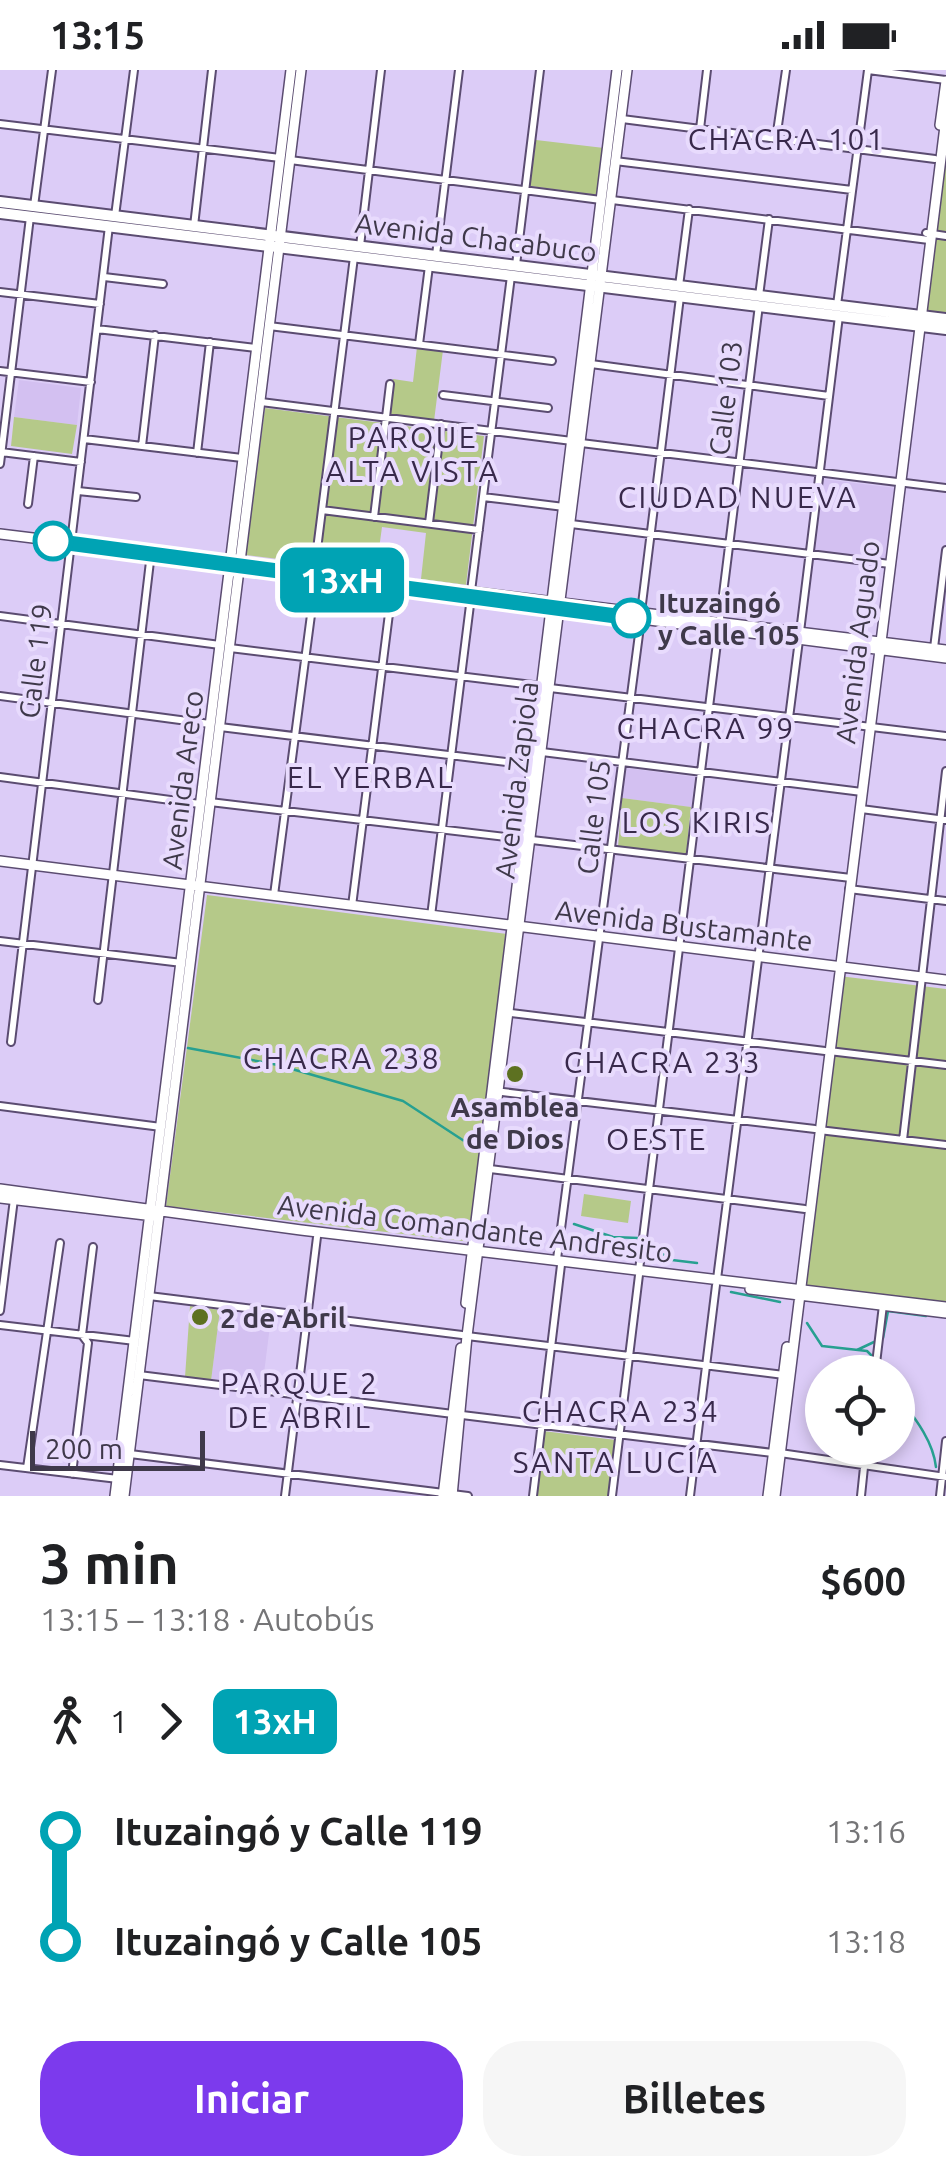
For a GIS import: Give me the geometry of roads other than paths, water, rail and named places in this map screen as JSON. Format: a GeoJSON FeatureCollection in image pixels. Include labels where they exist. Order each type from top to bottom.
{"type":"FeatureCollection","features":[{"type":"Feature","properties":{"kind":"main road","name":"Avenida Areco"},"geometry":{"type":"LineString","coordinates":[[236,564],[242,458],[275,241],[291,70]]}},
{"type":"Feature","properties":{"kind":"main road","name":"Avenida Areco"},"geometry":{"type":"LineString","coordinates":[[285,159],[301,70]]}},
{"type":"Feature","properties":{"kind":"main road","name":"Avenida Zapiola"},"geometry":{"type":"LineString","coordinates":[[448,1495],[527,840],[542,752],[564,506],[590,364],[617,70]]}},
{"type":"Feature","properties":{"kind":"main road","name":"Avenida Zapiola"},"geometry":{"type":"LineString","coordinates":[[607,200],[627,70]]}},
{"type":"Feature","properties":{"kind":"main road","name":"Avenida Aguado"},"geometry":{"type":"LineString","coordinates":[[928,236],[946,81]]}},
{"type":"Feature","properties":{"kind":"main road","name":"Avenida Aguado"},"geometry":{"type":"LineString","coordinates":[[771,1496],[860,809],[917,319],[946,118]]}},
{"type":"Feature","properties":{"kind":"main road","name":"Avenida Chacabuco"},"geometry":{"type":"LineString","coordinates":[[0,202],[32,211],[112,221],[838,310],[946,319]]}},
{"type":"Feature","properties":{"kind":"main road","name":"Avenida Chacabuco"},"geometry":{"type":"LineString","coordinates":[[0,213],[32,211]]}},
{"type":"Feature","properties":{"kind":"main road","name":"Avenida Chacabuco"},"geometry":{"type":"LineString","coordinates":[[112,221],[194,226],[275,241]]}},
{"type":"Feature","properties":{"kind":"main road","name":"Avenida Areco"},"geometry":{"type":"LineString","coordinates":[[116,1496],[270,326],[275,241]]}},
{"type":"Feature","properties":{"kind":"main road","name":"Avenida Zapiola"},"geometry":{"type":"LineString","coordinates":[[555,605],[570,524],[598,281]]}},
{"type":"Feature","properties":{"kind":"main road","name":"Avenida Chacabuco"},"geometry":{"type":"LineString","coordinates":[[917,319],[946,330]]}},
{"type":"Feature","properties":{"kind":"main road"},"geometry":{"type":"LineString","coordinates":[[0,534],[946,654]]}},
{"type":"Feature","properties":{"kind":"main road"},"geometry":{"type":"LineString","coordinates":[[879,646],[934,648],[946,654]]}},
{"type":"Feature","properties":{"kind":"main road","name":"Avenida Zapiola"},"geometry":{"type":"LineString","coordinates":[[527,840],[532,766],[546,687]]}},
{"type":"Feature","properties":{"kind":"main road","name":"Avenida Bustamante"},"geometry":{"type":"LineString","coordinates":[[0,861],[946,980]]}},
{"type":"Feature","properties":{"kind":"main road","name":"Avenida Areco"},"geometry":{"type":"LineString","coordinates":[[124,1496],[149,1296],[161,1127],[196,885]]}},
{"type":"Feature","properties":{"kind":"main road","name":"Avenida Zapiola"},"geometry":{"type":"LineString","coordinates":[[497,1092],[511,1013],[516,927]]}},
{"type":"Feature","properties":{"kind":"main road","name":"Avenida Aguado"},"geometry":{"type":"LineString","coordinates":[[777,1453],[817,1130]]}},
{"type":"Feature","properties":{"kind":"main road","name":"Avenida Comandante Andresito"},"geometry":{"type":"LineString","coordinates":[[0,1189],[317,1236],[476,1252]]}},
{"type":"Feature","properties":{"kind":"main road","name":"Avenida Comandante Andresito"},"geometry":{"type":"LineString","coordinates":[[0,1198],[946,1310]]}},
{"type":"Feature","properties":{"kind":"main road","name":"Avenida Comandante Andresito"},"geometry":{"type":"LineString","coordinates":[[797,1291],[883,1305],[946,1310]]}},
{"type":"Feature","properties":{"kind":"street"},"geometry":{"type":"LineString","coordinates":[[0,464],[52,70]]}},
{"type":"Feature","properties":{"kind":"street","name":"Calle 119"},"geometry":{"type":"LineString","coordinates":[[11,1042],[100,304],[134,70]]}},
{"type":"Feature","properties":{"kind":"street"},"geometry":{"type":"LineString","coordinates":[[194,226],[212,70]]}},
{"type":"Feature","properties":{"kind":"street"},"geometry":{"type":"LineString","coordinates":[[274,896],[381,70]]}},
{"type":"Feature","properties":{"kind":"street"},"geometry":{"type":"LineString","coordinates":[[420,344],[459,70]]}},
{"type":"Feature","properties":{"kind":"street"},"geometry":{"type":"LineString","coordinates":[[430,916],[540,70]]}},
{"type":"Feature","properties":{"kind":"street"},"geometry":{"type":"LineString","coordinates":[[700,129],[707,70]]}},
{"type":"Feature","properties":{"kind":"street"},"geometry":{"type":"LineString","coordinates":[[776,139],[786,70]]}},
{"type":"Feature","properties":{"kind":"street"},"geometry":{"type":"LineString","coordinates":[[690,1496],[867,70],[946,81]]}},
{"type":"Feature","properties":{"kind":"street"},"geometry":{"type":"LineString","coordinates":[[622,119],[936,159]]}},
{"type":"Feature","properties":{"kind":"street"},"geometry":{"type":"LineString","coordinates":[[0,124],[769,220],[946,236]]}},
{"type":"Feature","properties":{"kind":"street"},"geometry":{"type":"LineString","coordinates":[[616,161],[852,190]]}},
{"type":"Feature","properties":{"kind":"street","name":"Calle 105"},"geometry":{"type":"LineString","coordinates":[[532,1496],[689,210]]}},
{"type":"Feature","properties":{"kind":"street","name":"Calle 103"},"geometry":{"type":"LineString","coordinates":[[612,1496],[769,220]]}},
{"type":"Feature","properties":{"kind":"street"},"geometry":{"type":"LineString","coordinates":[[104,277],[163,284]]}},
{"type":"Feature","properties":{"kind":"street"},"geometry":{"type":"LineString","coordinates":[[0,292],[100,304]]}},
{"type":"Feature","properties":{"kind":"street"},"geometry":{"type":"LineString","coordinates":[[270,326],[552,361]]}},
{"type":"Feature","properties":{"kind":"street"},"geometry":{"type":"LineString","coordinates":[[97,329],[256,348]]}},
{"type":"Feature","properties":{"kind":"street"},"geometry":{"type":"LineString","coordinates":[[142,446],[155,336]]}},
{"type":"Feature","properties":{"kind":"street"},"geometry":{"type":"LineString","coordinates":[[197,453],[210,342]]}},
{"type":"Feature","properties":{"kind":"street"},"geometry":{"type":"LineString","coordinates":[[590,364],[828,396]]}},
{"type":"Feature","properties":{"kind":"street"},"geometry":{"type":"LineString","coordinates":[[0,371],[91,382]]}},
{"type":"Feature","properties":{"kind":"street"},"geometry":{"type":"LineString","coordinates":[[374,516],[390,384]]}},
{"type":"Feature","properties":{"kind":"street"},"geometry":{"type":"LineString","coordinates":[[443,395],[548,408]]}},
{"type":"Feature","properties":{"kind":"street"},"geometry":{"type":"LineString","coordinates":[[260,402],[946,488]]}},
{"type":"Feature","properties":{"kind":"street"},"geometry":{"type":"LineString","coordinates":[[428,523],[441,424]]}},
{"type":"Feature","properties":{"kind":"street"},"geometry":{"type":"LineString","coordinates":[[84,440],[242,458]]}},
{"type":"Feature","properties":{"kind":"street"},"geometry":{"type":"LineString","coordinates":[[1,452],[81,462]]}},
{"type":"Feature","properties":{"kind":"street"},"geometry":{"type":"LineString","coordinates":[[28,504],[34,456]]}},
{"type":"Feature","properties":{"kind":"street"},"geometry":{"type":"LineString","coordinates":[[78,490],[136,497]]}},
{"type":"Feature","properties":{"kind":"street"},"geometry":{"type":"LineString","coordinates":[[483,496],[564,506]]}},
{"type":"Feature","properties":{"kind":"street"},"geometry":{"type":"LineString","coordinates":[[322,510],[480,530]]}},
{"type":"Feature","properties":{"kind":"street"},"geometry":{"type":"LineString","coordinates":[[570,524],[890,564]]}},
{"type":"Feature","properties":{"kind":"street"},"geometry":{"type":"LineString","coordinates":[[934,648],[946,550]]}},
{"type":"Feature","properties":{"kind":"street"},"geometry":{"type":"LineString","coordinates":[[98,1000],[151,553]]}},
{"type":"Feature","properties":{"kind":"street"},"geometry":{"type":"LineString","coordinates":[[352,906],[393,585]]}},
{"type":"Feature","properties":{"kind":"street"},"geometry":{"type":"LineString","coordinates":[[0,616],[306,658],[946,736]]}},
{"type":"Feature","properties":{"kind":"street"},"geometry":{"type":"LineString","coordinates":[[0,696],[532,766]]}},
{"type":"Feature","properties":{"kind":"street"},"geometry":{"type":"LineString","coordinates":[[542,752],[862,792]]}},
{"type":"Feature","properties":{"kind":"street"},"geometry":{"type":"LineString","coordinates":[[904,1140],[946,771]]}},
{"type":"Feature","properties":{"kind":"street"},"geometry":{"type":"LineString","coordinates":[[0,777],[768,868],[946,900]]}},
{"type":"Feature","properties":{"kind":"street"},"geometry":{"type":"LineString","coordinates":[[860,809],[943,820]]}},
{"type":"Feature","properties":{"kind":"street"},"geometry":{"type":"LineString","coordinates":[[0,941],[182,962]]}},
{"type":"Feature","properties":{"kind":"street"},"geometry":{"type":"LineString","coordinates":[[511,1013],[946,1065]]}},
{"type":"Feature","properties":{"kind":"street"},"geometry":{"type":"LineString","coordinates":[[497,1092],[946,1145]]}},
{"type":"Feature","properties":{"kind":"street"},"geometry":{"type":"LineString","coordinates":[[0,1106],[161,1127]]}},
{"type":"Feature","properties":{"kind":"street"},"geometry":{"type":"LineString","coordinates":[[489,1157],[569,1179],[805,1210]]}},
{"type":"Feature","properties":{"kind":"street"},"geometry":{"type":"LineString","coordinates":[[0,1311],[14,1200]]}},
{"type":"Feature","properties":{"kind":"street"},"geometry":{"type":"LineString","coordinates":[[285,1496],[317,1236]]}},
{"type":"Feature","properties":{"kind":"street"},"geometry":{"type":"LineString","coordinates":[[27,1468],[60,1242]]}},
{"type":"Feature","properties":{"kind":"street"},"geometry":{"type":"LineString","coordinates":[[72,1474],[88,1344],[82,1335],[93,1248]]}},
{"type":"Feature","properties":{"kind":"street"},"geometry":{"type":"LineString","coordinates":[[149,1296],[784,1375]]}},
{"type":"Feature","properties":{"kind":"street"},"geometry":{"type":"LineString","coordinates":[[877,1355],[883,1305]]}},
{"type":"Feature","properties":{"kind":"street"},"geometry":{"type":"LineString","coordinates":[[0,1324],[135,1341]]}},
{"type":"Feature","properties":{"kind":"street"},"geometry":{"type":"LineString","coordinates":[[140,1375],[805,1457]]}},
{"type":"Feature","properties":{"kind":"street"},"geometry":{"type":"LineString","coordinates":[[940,1496],[946,1441]]}},
{"type":"Feature","properties":{"kind":"street"},"geometry":{"type":"LineString","coordinates":[[130,1454],[468,1496]]}},
{"type":"Feature","properties":{"kind":"street"},"geometry":{"type":"LineString","coordinates":[[0,1465],[118,1479]]}},
{"type":"Feature","properties":{"kind":"street"},"geometry":{"type":"LineString","coordinates":[[861,1496],[864,1465],[944,1476]]}},
{"type":"Feature","properties":{"kind":"waterway"},"geometry":{"type":"LineString","coordinates":[[188,1048],[278,1065],[403,1101],[481,1152]]}},
{"type":"Feature","properties":{"kind":"waterway"},"geometry":{"type":"LineString","coordinates":[[574,1224],[613,1237],[638,1238]]}},
{"type":"Feature","properties":{"kind":"waterway"},"geometry":{"type":"LineString","coordinates":[[648,1244],[672,1260],[697,1263]]}},
{"type":"Feature","properties":{"kind":"waterway"},"geometry":{"type":"LineString","coordinates":[[731,1292],[780,1302]]}},
{"type":"Feature","properties":{"kind":"waterway"},"geometry":{"type":"LineString","coordinates":[[883,1338],[888,1311],[926,1316]]}},
{"type":"Feature","properties":{"kind":"waterway"},"geometry":{"type":"LineString","coordinates":[[807,1323],[822,1346],[867,1351],[871,1355]]}},
{"type":"Feature","properties":{"kind":"waterway"},"geometry":{"type":"LineString","coordinates":[[857,1350],[874,1342]]}},
{"type":"Feature","properties":{"kind":"waterway"},"geometry":{"type":"LineString","coordinates":[[915,1420],[927,1438],[936,1467]]}},
{"type":"Feature","properties":{"kind":"place","name":"Ituzaingó y Calle 105"},"geometry":{"type":"Point","coordinates":[631,618]}},
{"type":"Feature","properties":{"kind":"place","name":"Asamblea de Dios"},"geometry":{"type":"Point","coordinates":[515,1074]}},
{"type":"Feature","properties":{"kind":"place","name":"2 de Abril"},"geometry":{"type":"Point","coordinates":[200,1317]}},
{"type":"Feature","properties":{"kind":"district","name":"CHACRA 101"},"geometry":{"type":"Point","coordinates":[787,139]}},
{"type":"Feature","properties":{"kind":"district","name":"PARQUE ALTA VISTA"},"geometry":{"type":"Point","coordinates":[413,454]}},
{"type":"Feature","properties":{"kind":"district","name":"CIUDAD NUEVA"},"geometry":{"type":"Point","coordinates":[738,497]}},
{"type":"Feature","properties":{"kind":"district","name":"CHACRA 99"},"geometry":{"type":"Point","coordinates":[706,728]}},
{"type":"Feature","properties":{"kind":"district","name":"EL YERBAL"},"geometry":{"type":"Point","coordinates":[371,777]}},
{"type":"Feature","properties":{"kind":"district","name":"LOS KIRIS"},"geometry":{"type":"Point","coordinates":[697,822]}},
{"type":"Feature","properties":{"kind":"district","name":"CHACRA 238"},"geometry":{"type":"Point","coordinates":[342,1058]}},
{"type":"Feature","properties":{"kind":"district","name":"CHACRA 233"},"geometry":{"type":"Point","coordinates":[663,1062]}},
{"type":"Feature","properties":{"kind":"district","name":"OESTE"},"geometry":{"type":"Point","coordinates":[657,1139]}},
{"type":"Feature","properties":{"kind":"district","name":"PARQUE 2 DE ABRIL"},"geometry":{"type":"Point","coordinates":[300,1400]}},
{"type":"Feature","properties":{"kind":"district","name":"CHACRA 234"},"geometry":{"type":"Point","coordinates":[621,1411]}},
{"type":"Feature","properties":{"kind":"district","name":"SANTA LUCÍA"},"geometry":{"type":"Point","coordinates":[616,1462]}}]}
